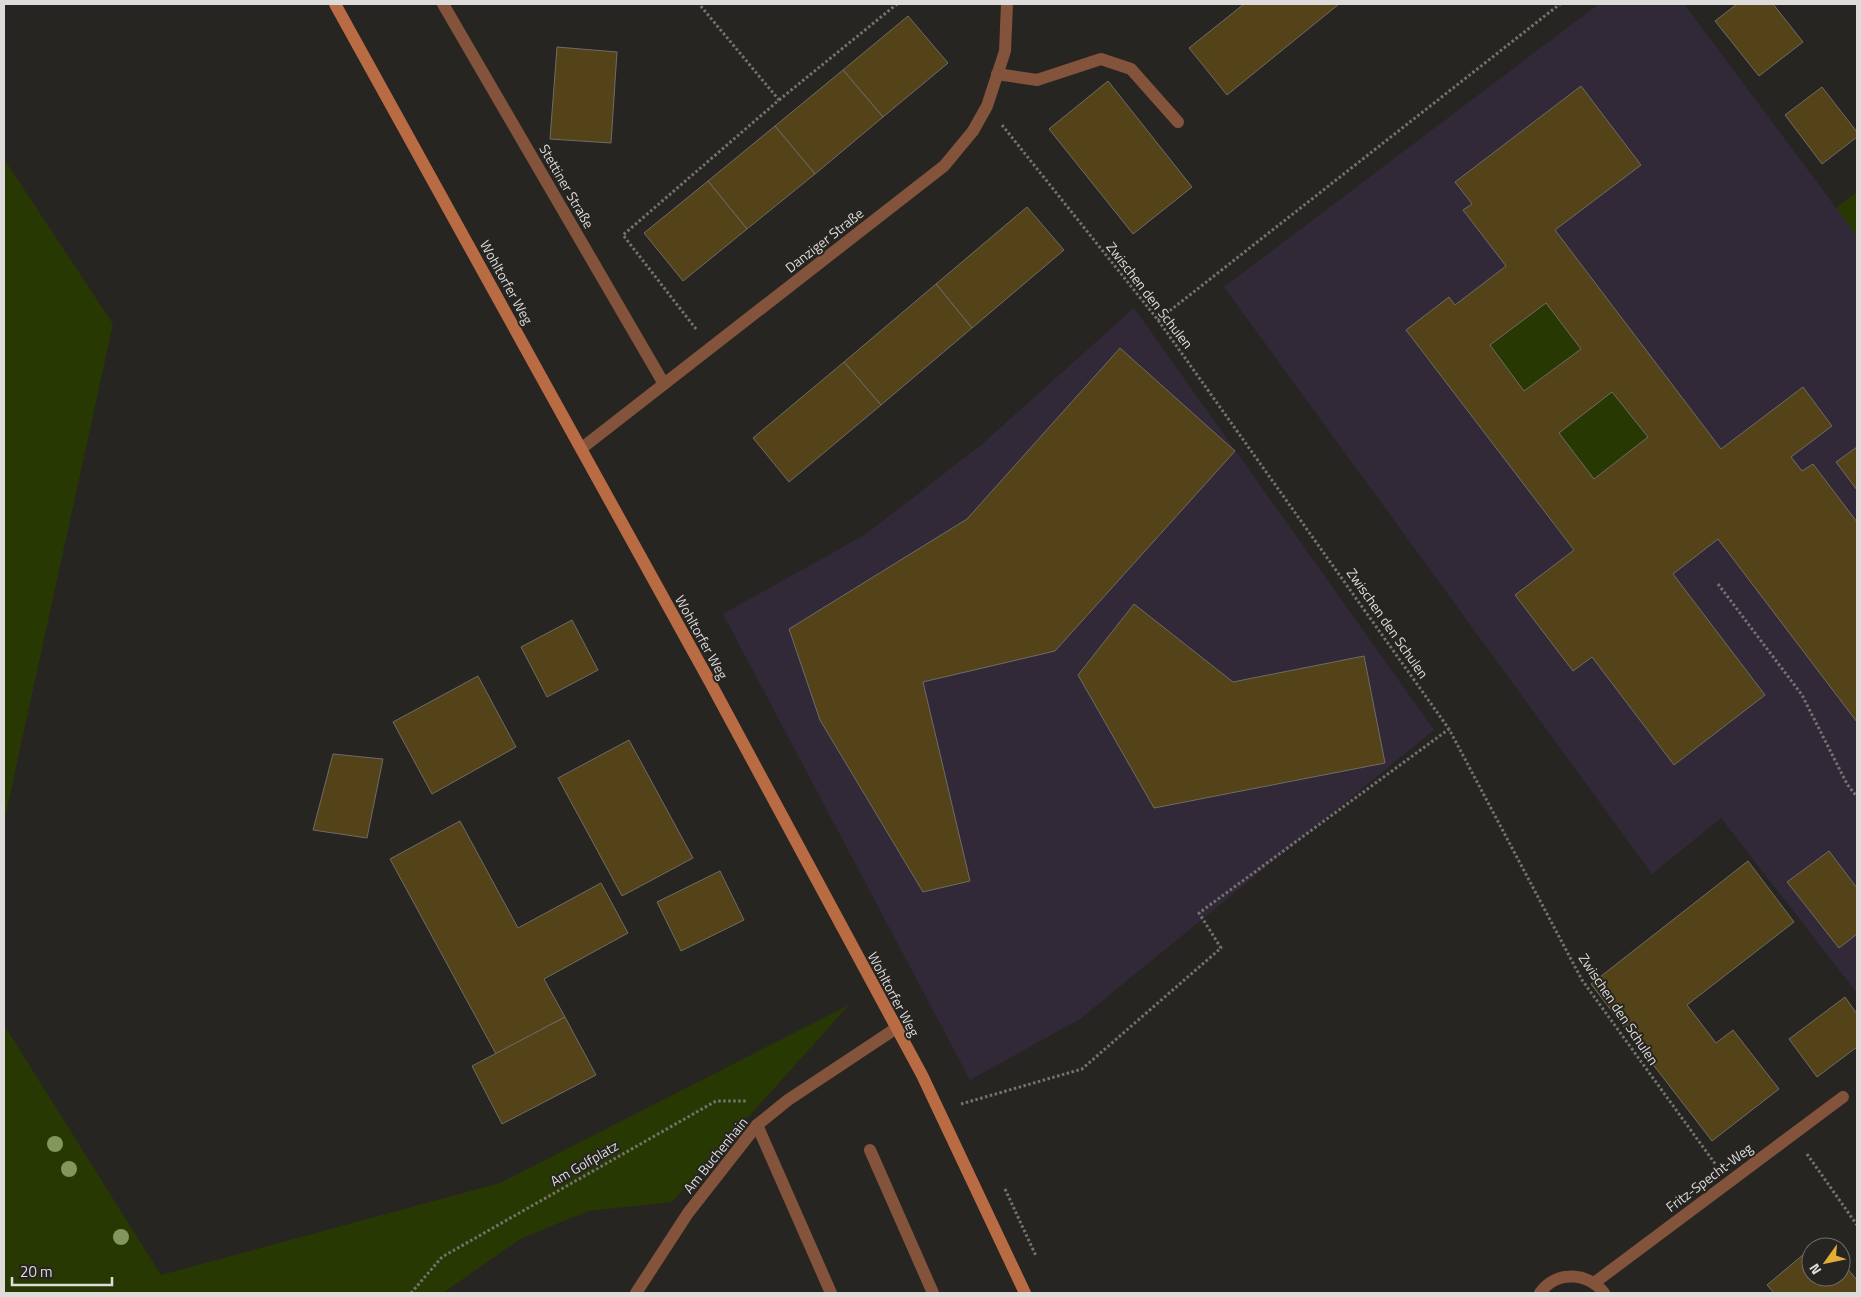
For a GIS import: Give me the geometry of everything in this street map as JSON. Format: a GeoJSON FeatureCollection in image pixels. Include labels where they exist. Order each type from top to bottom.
{"type":"FeatureCollection","features":[{"type":"Feature","properties":{"kind":"main road","name":"Wohltorfer Weg"},"geometry":{"type":"LineString","coordinates":[[336,4],[705,673],[926,1084],[1025,1293]]}},
{"type":"Feature","properties":{"kind":"street","name":"Stettiner Straße"},"geometry":{"type":"LineString","coordinates":[[443,4],[664,384]]}},
{"type":"Feature","properties":{"kind":"street","name":"Danziger Straße"},"geometry":{"type":"LineString","coordinates":[[582,448],[944,166],[974,130],[987,106],[1005,51],[1007,4]]}},
{"type":"Feature","properties":{"kind":"street"},"geometry":{"type":"LineString","coordinates":[[997,74],[1037,80],[1101,59],[1131,69],[1178,122]]}},
{"type":"Feature","properties":{"kind":"street","name":"Am Buchenhain"},"geometry":{"type":"LineString","coordinates":[[636,1293],[688,1213],[757,1125],[788,1100],[895,1029]]}},
{"type":"Feature","properties":{"kind":"street","name":"Fritz-Specht-Weg"},"geometry":{"type":"LineString","coordinates":[[1594,1283],[1842,1097]]}},
{"type":"Feature","properties":{"kind":"street"},"geometry":{"type":"LineString","coordinates":[[757,1125],[831,1293]]}},
{"type":"Feature","properties":{"kind":"street"},"geometry":{"type":"LineString","coordinates":[[870,1150],[933,1293]]}},
{"type":"Feature","properties":{"kind":"street"},"geometry":{"type":"LineString","coordinates":[[1540,1293],[1550,1283],[1560,1277],[1572,1276],[1584,1277],[1594,1283],[1604,1293]]}},
{"type":"Feature","properties":{"kind":"path"},"geometry":{"type":"LineString","coordinates":[[699,4],[779,100]]}},
{"type":"Feature","properties":{"kind":"path"},"geometry":{"type":"LineString","coordinates":[[711,347],[623,236],[779,100],[897,4]]}},
{"type":"Feature","properties":{"kind":"path"},"geometry":{"type":"LineString","coordinates":[[1158,320],[1560,4]]}},
{"type":"Feature","properties":{"kind":"path","name":"Zwischen den Schulen"},"geometry":{"type":"LineString","coordinates":[[987,106],[1158,320],[1449,728],[1582,980],[1728,1182]]}},
{"type":"Feature","properties":{"kind":"path"},"geometry":{"type":"LineString","coordinates":[[1718,584],[1802,695],[1847,784],[1857,797]]}},
{"type":"Feature","properties":{"kind":"path"},"geometry":{"type":"LineString","coordinates":[[957,1105],[1082,1069],[1221,948],[1199,913],[1449,728]]}},
{"type":"Feature","properties":{"kind":"path","name":"Am Golfplatz"},"geometry":{"type":"LineString","coordinates":[[411,1293],[442,1257],[716,1101],[788,1100]]}},
{"type":"Feature","properties":{"kind":"path"},"geometry":{"type":"LineString","coordinates":[[1792,1134],[1857,1225]]}},
{"type":"Feature","properties":{"kind":"shaded area"},"geometry":{"type":"Polygon","coordinates":[[[1599,4],[1684,4],[1857,236],[1857,993],[1721,818],[1652,874],[1224,287],[1599,4]]]}},
{"type":"Feature","properties":{"kind":"shaded area"},"geometry":{"type":"Polygon","coordinates":[[[1134,308],[1434,730],[1080,1019],[970,1080],[723,614],[866,534],[981,445],[1134,308]]]}},
{"type":"Feature","properties":{"kind":"green space"},"geometry":{"type":"Polygon","coordinates":[[[4,159],[113,324],[4,822],[4,159]]]}},
{"type":"Feature","properties":{"kind":"green space"},"geometry":{"type":"Polygon","coordinates":[[[1857,192],[1857,236],[1836,208],[1857,192]]]}},
{"type":"Feature","properties":{"kind":"green space"},"geometry":{"type":"Polygon","coordinates":[[[1546,303],[1581,349],[1524,391],[1490,345],[1546,303]]]}},
{"type":"Feature","properties":{"kind":"green space"},"geometry":{"type":"Polygon","coordinates":[[[1612,392],[1648,437],[1594,479],[1559,433],[1612,392]]]}},
{"type":"Feature","properties":{"kind":"green space"},"geometry":{"type":"Polygon","coordinates":[[[849,1005],[672,1202],[588,1211],[520,1239],[443,1293],[4,1293],[4,1025],[161,1275],[500,1183],[849,1005]]]}},
{"type":"Feature","properties":{"kind":"building"},"geometry":{"type":"Polygon","coordinates":[[[1244,4],[1339,4],[1227,95],[1189,48],[1244,4]]]}},
{"type":"Feature","properties":{"kind":"building"},"geometry":{"type":"Polygon","coordinates":[[[1737,4],[1773,4],[1803,42],[1759,76],[1715,21],[1737,4]]]}},
{"type":"Feature","properties":{"kind":"building"},"geometry":{"type":"Polygon","coordinates":[[[908,16],[948,63],[883,117],[843,70],[908,16]]]}},
{"type":"Feature","properties":{"kind":"building"},"geometry":{"type":"Polygon","coordinates":[[[557,47],[617,52],[611,143],[550,139],[557,47]]]}},
{"type":"Feature","properties":{"kind":"building"},"geometry":{"type":"Polygon","coordinates":[[[843,70],[883,117],[815,174],[775,126],[843,70]]]}},
{"type":"Feature","properties":{"kind":"building"},"geometry":{"type":"Polygon","coordinates":[[[1108,81],[1192,187],[1133,234],[1049,129],[1108,81]]]}},
{"type":"Feature","properties":{"kind":"building"},"geometry":{"type":"Polygon","coordinates":[[[1581,86],[1641,165],[1555,230],[1721,449],[1803,387],[1832,426],[1791,457],[1802,471],[1813,464],[1857,522],[1857,722],[1718,539],[1673,574],[1765,695],[1674,765],[1592,657],[1573,671],[1515,595],[1574,550],[1406,330],[1449,297],[1455,305],[1506,266],[1463,210],[1472,204],[1455,182],[1581,86]],[[1546,303],[1490,345],[1524,391],[1581,349],[1546,303]],[[1612,392],[1559,433],[1594,479],[1648,437],[1612,392]]]}},
{"type":"Feature","properties":{"kind":"building"},"geometry":{"type":"Polygon","coordinates":[[[1822,87],[1857,132],[1857,137],[1822,164],[1785,115],[1822,87]]]}},
{"type":"Feature","properties":{"kind":"building"},"geometry":{"type":"Polygon","coordinates":[[[775,126],[815,174],[747,229],[708,181],[775,126]]]}},
{"type":"Feature","properties":{"kind":"building"},"geometry":{"type":"Polygon","coordinates":[[[708,181],[747,229],[683,281],[644,233],[708,181]]]}},
{"type":"Feature","properties":{"kind":"building"},"geometry":{"type":"Polygon","coordinates":[[[1027,207],[1064,250],[972,328],[936,284],[1027,207]]]}},
{"type":"Feature","properties":{"kind":"building"},"geometry":{"type":"Polygon","coordinates":[[[936,284],[972,328],[881,405],[844,362],[936,284]]]}},
{"type":"Feature","properties":{"kind":"building"},"geometry":{"type":"Polygon","coordinates":[[[1120,348],[1235,451],[1055,651],[923,682],[970,881],[923,892],[820,720],[789,629],[967,519],[1120,348]]]}},
{"type":"Feature","properties":{"kind":"building"},"geometry":{"type":"Polygon","coordinates":[[[844,362],[881,405],[789,482],[753,438],[844,362]]]}},
{"type":"Feature","properties":{"kind":"building"},"geometry":{"type":"Polygon","coordinates":[[[1857,447],[1857,490],[1836,462],[1857,447]]]}},
{"type":"Feature","properties":{"kind":"building"},"geometry":{"type":"Polygon","coordinates":[[[1134,604],[1233,682],[1364,656],[1385,763],[1154,808],[1078,675],[1134,604]]]}},
{"type":"Feature","properties":{"kind":"building"},"geometry":{"type":"Polygon","coordinates":[[[572,620],[598,670],[547,697],[521,647],[572,620]]]}},
{"type":"Feature","properties":{"kind":"building"},"geometry":{"type":"Polygon","coordinates":[[[478,676],[516,747],[432,794],[393,722],[478,676]]]}},
{"type":"Feature","properties":{"kind":"building"},"geometry":{"type":"Polygon","coordinates":[[[629,740],[693,858],[622,896],[558,778],[629,740]]]}},
{"type":"Feature","properties":{"kind":"building"},"geometry":{"type":"Polygon","coordinates":[[[333,754],[383,759],[367,838],[313,830],[333,754]]]}},
{"type":"Feature","properties":{"kind":"building"},"geometry":{"type":"Polygon","coordinates":[[[460,821],[518,928],[601,883],[628,933],[544,979],[565,1017],[496,1054],[390,859],[460,821]]]}},
{"type":"Feature","properties":{"kind":"building"},"geometry":{"type":"Polygon","coordinates":[[[1829,851],[1857,888],[1857,934],[1839,948],[1787,882],[1829,851]]]}},
{"type":"Feature","properties":{"kind":"building"},"geometry":{"type":"Polygon","coordinates":[[[1748,861],[1794,922],[1687,1005],[1716,1043],[1733,1030],[1779,1089],[1712,1141],[1591,984],[1748,861]]]}},
{"type":"Feature","properties":{"kind":"building"},"geometry":{"type":"Polygon","coordinates":[[[720,871],[744,920],[681,951],[657,902],[720,871]]]}},
{"type":"Feature","properties":{"kind":"building"},"geometry":{"type":"Polygon","coordinates":[[[1845,997],[1857,1014],[1857,1047],[1817,1077],[1789,1039],[1845,997]]]}},
{"type":"Feature","properties":{"kind":"building"},"geometry":{"type":"Polygon","coordinates":[[[565,1017],[596,1075],[502,1124],[472,1066],[565,1017]]]}},
{"type":"Feature","properties":{"kind":"building"},"geometry":{"type":"Polygon","coordinates":[[[1801,1256],[1801,1287],[1851,1287],[1851,1273],[1857,1280],[1857,1293],[1774,1293],[1767,1285],[1801,1256]]]}}]}
